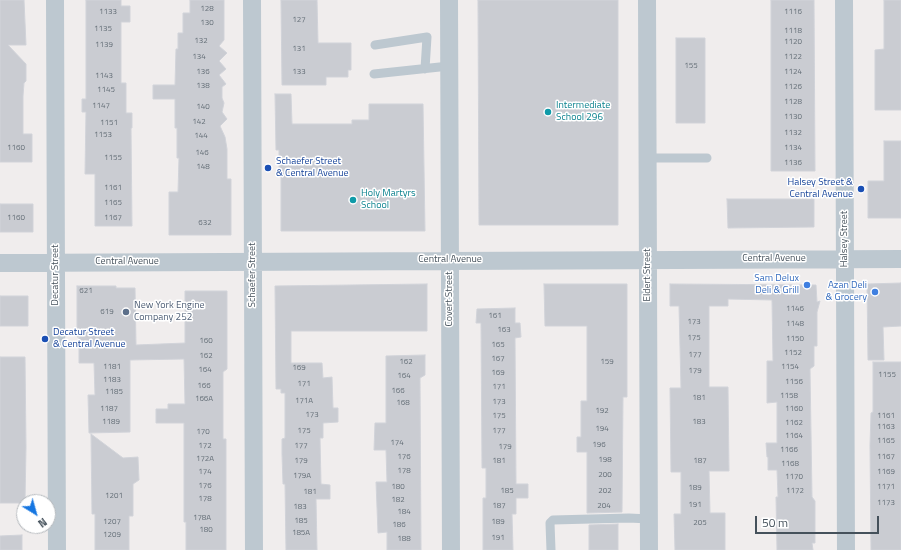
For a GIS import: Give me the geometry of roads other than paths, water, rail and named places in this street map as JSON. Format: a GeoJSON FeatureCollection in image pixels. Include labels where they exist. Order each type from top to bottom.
{"type":"FeatureCollection","features":[{"type":"Feature","properties":{"kind":"street","name":"Decatur Street"},"geometry":{"type":"LineString","coordinates":[[55,0],[57,550]]}},
{"type":"Feature","properties":{"kind":"street","name":"Schaefer Street"},"geometry":{"type":"LineString","coordinates":[[252,0],[254,550]]}},
{"type":"Feature","properties":{"kind":"street","name":"Covert Street"},"geometry":{"type":"LineString","coordinates":[[449,0],[451,550]]}},
{"type":"Feature","properties":{"kind":"street","name":"Eldert Street"},"geometry":{"type":"LineString","coordinates":[[647,0],[649,550]]}},
{"type":"Feature","properties":{"kind":"street","name":"Halsey Street"},"geometry":{"type":"LineString","coordinates":[[844,0],[846,550]]}},
{"type":"Feature","properties":{"kind":"street","name":"Central Avenue"},"geometry":{"type":"LineString","coordinates":[[0,263],[901,258]]}},
{"type":"Feature","properties":{"kind":"lane"},"geometry":{"type":"LineString","coordinates":[[375,45],[427,37],[425,69]]}},
{"type":"Feature","properties":{"kind":"lane"},"geometry":{"type":"LineString","coordinates":[[374,74],[449,66]]}},
{"type":"Feature","properties":{"kind":"lane"},"geometry":{"type":"LineString","coordinates":[[647,158],[707,158]]}},
{"type":"Feature","properties":{"kind":"lane"},"geometry":{"type":"LineString","coordinates":[[551,550],[550,523],[553,520],[649,518]]}},
{"type":"Feature","properties":{"kind":"place","name":"Intermediate School 296"},"geometry":{"type":"Point","coordinates":[548,112]}},
{"type":"Feature","properties":{"kind":"place","name":"Schaefer Street & Central Avenue"},"geometry":{"type":"Point","coordinates":[268,168]}},
{"type":"Feature","properties":{"kind":"place","name":"Halsey Street & Central Avenue"},"geometry":{"type":"Point","coordinates":[861,189]}},
{"type":"Feature","properties":{"kind":"place","name":"Holy Martyrs School"},"geometry":{"type":"Point","coordinates":[353,200]}},
{"type":"Feature","properties":{"kind":"place","name":"Sam Delux Deli & Grill"},"geometry":{"type":"Point","coordinates":[807,285]}},
{"type":"Feature","properties":{"kind":"place","name":"Azan Deli & Grocery"},"geometry":{"type":"Point","coordinates":[875,292]}},
{"type":"Feature","properties":{"kind":"place","name":"New York Engine Company 252"},"geometry":{"type":"Point","coordinates":[126,312]}},
{"type":"Feature","properties":{"kind":"place","name":"Decatur Street & Central Avenue"},"geometry":{"type":"Point","coordinates":[45,339]}}]}
